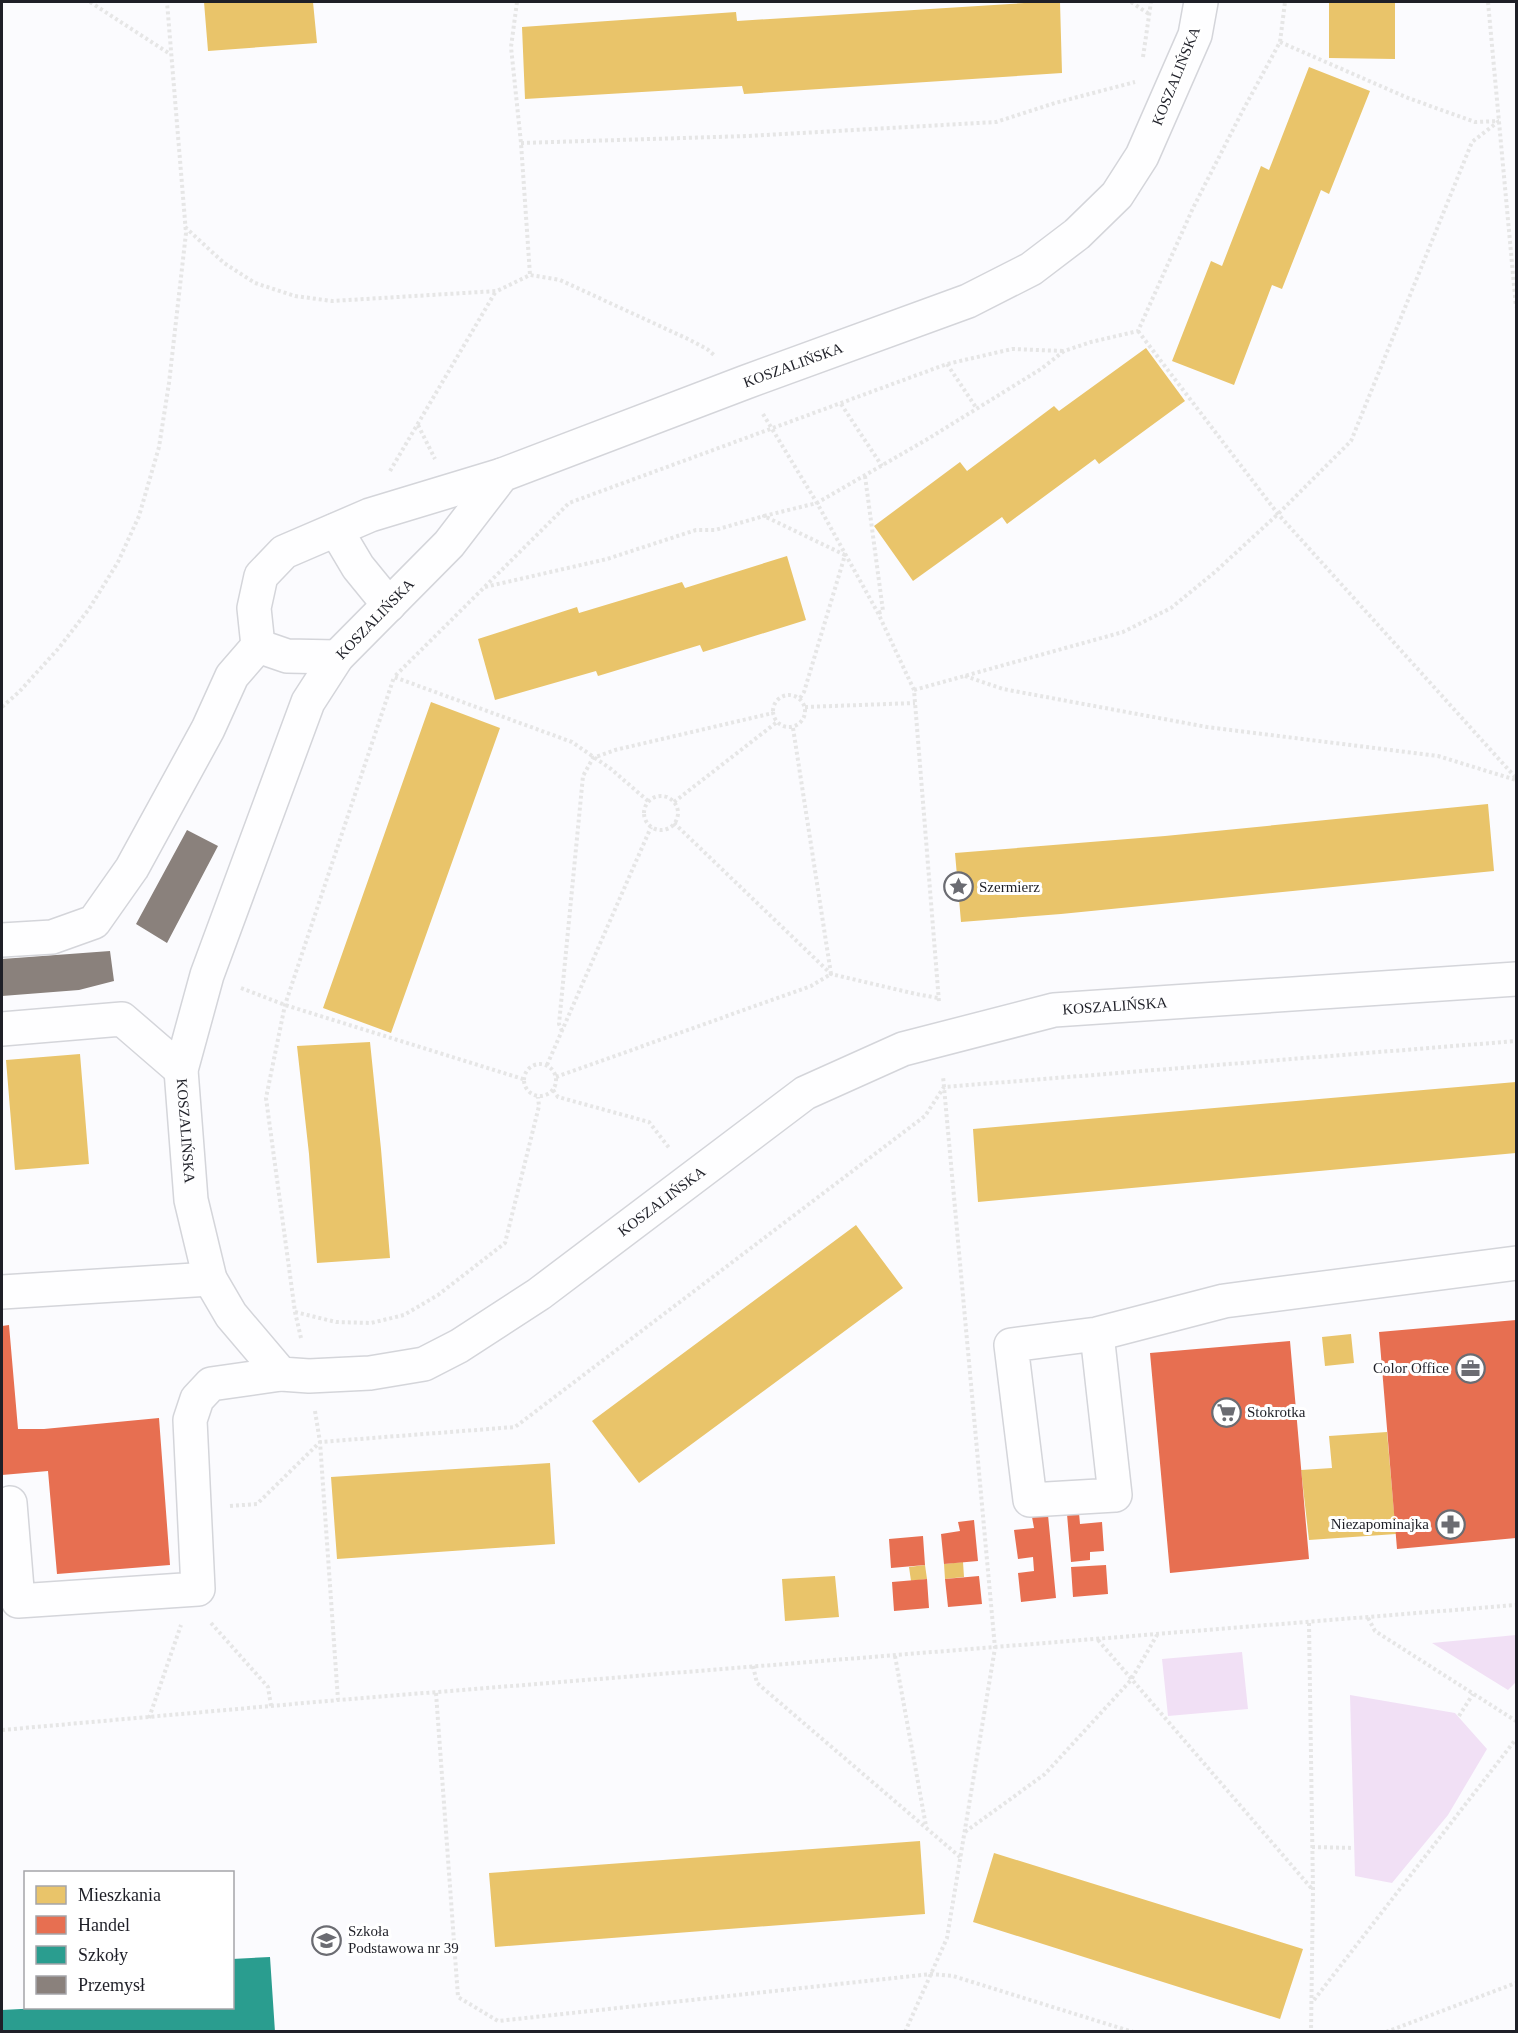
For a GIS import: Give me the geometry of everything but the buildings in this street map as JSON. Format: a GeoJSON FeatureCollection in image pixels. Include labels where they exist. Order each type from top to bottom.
{"type":"FeatureCollection","features":[{"type":"Feature","properties":{"kind":"street","name":"KOSZALIŃSKA"},"geometry":{"type":"LineString","coordinates":[[1201,2],[1195,35],[1142,156],[1117,195],[1077,234],[1031,269],[968,301],[502,475],[449,544],[337,657],[308,702],[207,975],[181,1070],[191,1200],[210,1280],[231,1315],[295,1375],[370,1373],[424,1364],[459,1346],[539,1294],[805,1093],[903,1049],[1054,1010],[1516,979]]}},
{"type":"Feature","properties":{"kind":"street"},"geometry":{"type":"LineString","coordinates":[[2,940],[52,937],[94,922],[132,868],[207,729],[232,676],[258,646],[254,608],[261,576],[284,552],[370,514],[502,475]]}},
{"type":"Feature","properties":{"kind":"street"},"geometry":{"type":"LineString","coordinates":[[336,530],[358,567],[389,605]]}},
{"type":"Feature","properties":{"kind":"street"},"geometry":{"type":"LineString","coordinates":[[258,646],[287,656],[337,657]]}},
{"type":"Feature","properties":{"kind":"street"},"geometry":{"type":"LineString","coordinates":[[2,1029],[122,1019],[181,1070]]}},
{"type":"Feature","properties":{"kind":"street"},"geometry":{"type":"LineString","coordinates":[[1097,1334],[1115,1495],[1030,1500],[1011,1345],[1097,1334],[1224,1301],[1516,1263]]}},
{"type":"Feature","properties":{"kind":"street"},"geometry":{"type":"LineString","coordinates":[[2,1292],[210,1280]]}},
{"type":"Feature","properties":{"kind":"street"},"geometry":{"type":"LineString","coordinates":[[10,1503],[18,1601],[198,1599],[190,1420],[197,1399],[211,1384],[295,1375]]}},
{"type":"Feature","properties":{"kind":"path"},"geometry":{"type":"LineString","coordinates":[[90,2],[170,54]]}},
{"type":"Feature","properties":{"kind":"path"},"geometry":{"type":"LineString","coordinates":[[2,707],[19,692],[58,649],[89,609],[118,562],[140,516],[159,447],[169,383],[186,227],[167,2]]}},
{"type":"Feature","properties":{"kind":"path"},"geometry":{"type":"LineString","coordinates":[[517,2],[511,47],[521,142],[530,274]]}},
{"type":"Feature","properties":{"kind":"path"},"geometry":{"type":"LineString","coordinates":[[1131,2],[1149,14]]}},
{"type":"Feature","properties":{"kind":"path"},"geometry":{"type":"LineString","coordinates":[[1142,59],[1151,2]]}},
{"type":"Feature","properties":{"kind":"path"},"geometry":{"type":"LineString","coordinates":[[1138,331],[1193,207],[1280,42],[1285,2]]}},
{"type":"Feature","properties":{"kind":"path"},"geometry":{"type":"LineString","coordinates":[[1488,2],[1516,307]]}},
{"type":"Feature","properties":{"kind":"path"},"geometry":{"type":"LineString","coordinates":[[1280,42],[1408,99],[1475,122],[1499,122]]}},
{"type":"Feature","properties":{"kind":"path"},"geometry":{"type":"LineString","coordinates":[[521,142],[748,136],[996,122],[1055,103],[1139,81]]}},
{"type":"Feature","properties":{"kind":"path"},"geometry":{"type":"LineString","coordinates":[[914,690],[1123,632],[1171,608],[1215,572],[1278,514],[1351,441],[1472,142],[1499,122]]}},
{"type":"Feature","properties":{"kind":"path"},"geometry":{"type":"LineString","coordinates":[[186,227],[211,252],[232,268],[255,282],[295,296],[332,301],[497,291],[530,274],[560,280],[707,349],[746,382],[771,430],[817,503],[878,614],[914,690],[943,1039],[944,1087],[995,1648],[947,1938],[905,2031]]}},
{"type":"Feature","properties":{"kind":"path"},"geometry":{"type":"LineString","coordinates":[[370,514],[372,502],[497,291]]}},
{"type":"Feature","properties":{"kind":"path"},"geometry":{"type":"LineString","coordinates":[[484,587],[607,559],[696,530],[716,531],[817,503],[977,409],[1041,369],[1064,351],[1138,331]]}},
{"type":"Feature","properties":{"kind":"path"},"geometry":{"type":"LineString","coordinates":[[1138,331],[1278,514],[1516,779]]}},
{"type":"Feature","properties":{"kind":"path"},"geometry":{"type":"LineString","coordinates":[[338,1700],[320,1442],[295,1375],[295,1312],[266,1098],[285,1005],[394,677],[569,503],[947,364],[1012,349],[1064,351]]}},
{"type":"Feature","properties":{"kind":"path"},"geometry":{"type":"LineString","coordinates":[[947,364],[977,409]]}},
{"type":"Feature","properties":{"kind":"path"},"geometry":{"type":"LineString","coordinates":[[841,404],[882,466]]}},
{"type":"Feature","properties":{"kind":"path"},"geometry":{"type":"LineString","coordinates":[[865,476],[883,611],[878,614]]}},
{"type":"Feature","properties":{"kind":"path"},"geometry":{"type":"LineString","coordinates":[[764,516],[845,555]]}},
{"type":"Feature","properties":{"kind":"path"},"geometry":{"type":"LineString","coordinates":[[800,698],[804,692],[845,555]]}},
{"type":"Feature","properties":{"kind":"path"},"geometry":{"type":"LineString","coordinates":[[965,676],[1003,689],[1207,728],[1438,756],[1516,779]]}},
{"type":"Feature","properties":{"kind":"path"},"geometry":{"type":"LineString","coordinates":[[394,677],[572,742],[611,769],[648,801]]}},
{"type":"Feature","properties":{"kind":"path"},"geometry":{"type":"LineString","coordinates":[[788,694],[800,698],[806,707],[803,720],[793,728],[777,722],[773,713],[776,700],[788,694]]}},
{"type":"Feature","properties":{"kind":"path"},"geometry":{"type":"LineString","coordinates":[[806,707],[915,703]]}},
{"type":"Feature","properties":{"kind":"path"},"geometry":{"type":"LineString","coordinates":[[562,1030],[559,1024],[584,777],[593,758],[615,750],[773,713]]}},
{"type":"Feature","properties":{"kind":"path"},"geometry":{"type":"LineString","coordinates":[[674,802],[777,722]]}},
{"type":"Feature","properties":{"kind":"path"},"geometry":{"type":"LineString","coordinates":[[793,728],[831,974]]}},
{"type":"Feature","properties":{"kind":"path"},"geometry":{"type":"LineString","coordinates":[[661,796],[674,802],[678,815],[674,823],[668,828],[651,827],[645,819],[644,810],[648,801],[661,796]]}},
{"type":"Feature","properties":{"kind":"path"},"geometry":{"type":"LineString","coordinates":[[674,823],[831,974],[938,998]]}},
{"type":"Feature","properties":{"kind":"path"},"geometry":{"type":"LineString","coordinates":[[547,1065],[651,827]]}},
{"type":"Feature","properties":{"kind":"path"},"geometry":{"type":"LineString","coordinates":[[556,1077],[811,986],[831,974]]}},
{"type":"Feature","properties":{"kind":"path"},"geometry":{"type":"LineString","coordinates":[[207,975],[285,1005],[523,1079]]}},
{"type":"Feature","properties":{"kind":"path"},"geometry":{"type":"LineString","coordinates":[[944,1087],[1516,1041]]}},
{"type":"Feature","properties":{"kind":"path"},"geometry":{"type":"LineString","coordinates":[[539,1064],[551,1068],[556,1077],[553,1090],[547,1096],[538,1097],[530,1094],[523,1079],[525,1071],[539,1064]]}},
{"type":"Feature","properties":{"kind":"path"},"geometry":{"type":"LineString","coordinates":[[194,1509],[257,1504],[320,1442],[514,1427],[925,1116],[944,1087]]}},
{"type":"Feature","properties":{"kind":"path"},"geometry":{"type":"LineString","coordinates":[[553,1090],[558,1096],[649,1122],[661,1138]]}},
{"type":"Feature","properties":{"kind":"path"},"geometry":{"type":"LineString","coordinates":[[295,1312],[348,1323],[371,1323],[404,1316],[438,1295],[505,1243],[539,1106],[538,1097]]}},
{"type":"Feature","properties":{"kind":"path"},"geometry":{"type":"LineString","coordinates":[[149,1718],[184,1615],[198,1599],[268,1687],[271,1706]]}},
{"type":"Feature","properties":{"kind":"path"},"geometry":{"type":"LineString","coordinates":[[2,1731],[338,1700],[1516,1605]]}},
{"type":"Feature","properties":{"kind":"path"},"geometry":{"type":"LineString","coordinates":[[1368,1618],[1375,1631],[1516,1721]]}},
{"type":"Feature","properties":{"kind":"path"},"geometry":{"type":"LineString","coordinates":[[1309,1623],[1313,1890],[1311,2031]]}},
{"type":"Feature","properties":{"kind":"path"},"geometry":{"type":"LineString","coordinates":[[965,1832],[1045,1774],[1131,1680],[1157,1635]]}},
{"type":"Feature","properties":{"kind":"path"},"geometry":{"type":"LineString","coordinates":[[1097,1640],[1313,1890]]}},
{"type":"Feature","properties":{"kind":"path"},"geometry":{"type":"LineString","coordinates":[[895,1656],[926,1826]]}},
{"type":"Feature","properties":{"kind":"path"},"geometry":{"type":"LineString","coordinates":[[753,1666],[757,1683],[960,1857]]}},
{"type":"Feature","properties":{"kind":"path"},"geometry":{"type":"LineString","coordinates":[[436,1693],[458,1997],[498,2021],[931,1974],[953,1976],[1133,2031]]}},
{"type":"Feature","properties":{"kind":"path"},"geometry":{"type":"LineString","coordinates":[[1459,1716],[1473,1694]]}},
{"type":"Feature","properties":{"kind":"path"},"geometry":{"type":"LineString","coordinates":[[1313,2001],[1516,1739]]}},
{"type":"Feature","properties":{"kind":"path"},"geometry":{"type":"LineString","coordinates":[[1312,1847],[1354,1848]]}},
{"type":"Feature","properties":{"kind":"path"},"geometry":{"type":"LineString","coordinates":[[1386,2031],[1516,1983]]}},
{"type":"Feature","properties":{"kind":"shaded area"},"geometry":{"type":"Polygon","coordinates":[[[1516,1635],[1516,1682],[1508,1690],[1432,1643],[1516,1635]]]}},
{"type":"Feature","properties":{"kind":"shaded area"},"geometry":{"type":"Polygon","coordinates":[[[1242,1652],[1248,1709],[1168,1716],[1162,1659],[1242,1652]]]}},
{"type":"Feature","properties":{"kind":"shaded area"},"geometry":{"type":"Polygon","coordinates":[[[1350,1695],[1455,1713],[1487,1749],[1448,1815],[1392,1883],[1355,1876],[1350,1695]]]}},
{"type":"Feature","properties":{"kind":"place","name":"Szermierz"},"geometry":{"type":"Point","coordinates":[958,887]}},
{"type":"Feature","properties":{"kind":"place","name":"Color Office"},"geometry":{"type":"Point","coordinates":[1470,1368]}},
{"type":"Feature","properties":{"kind":"place","name":"Stokrotka"},"geometry":{"type":"Point","coordinates":[1226,1412]}},
{"type":"Feature","properties":{"kind":"place","name":"Niezapominajka"},"geometry":{"type":"Point","coordinates":[1450,1524]}},
{"type":"Feature","properties":{"kind":"place","name":"Szkoła Podstawowa nr 39"},"geometry":{"type":"Point","coordinates":[327,1940]}}]}
